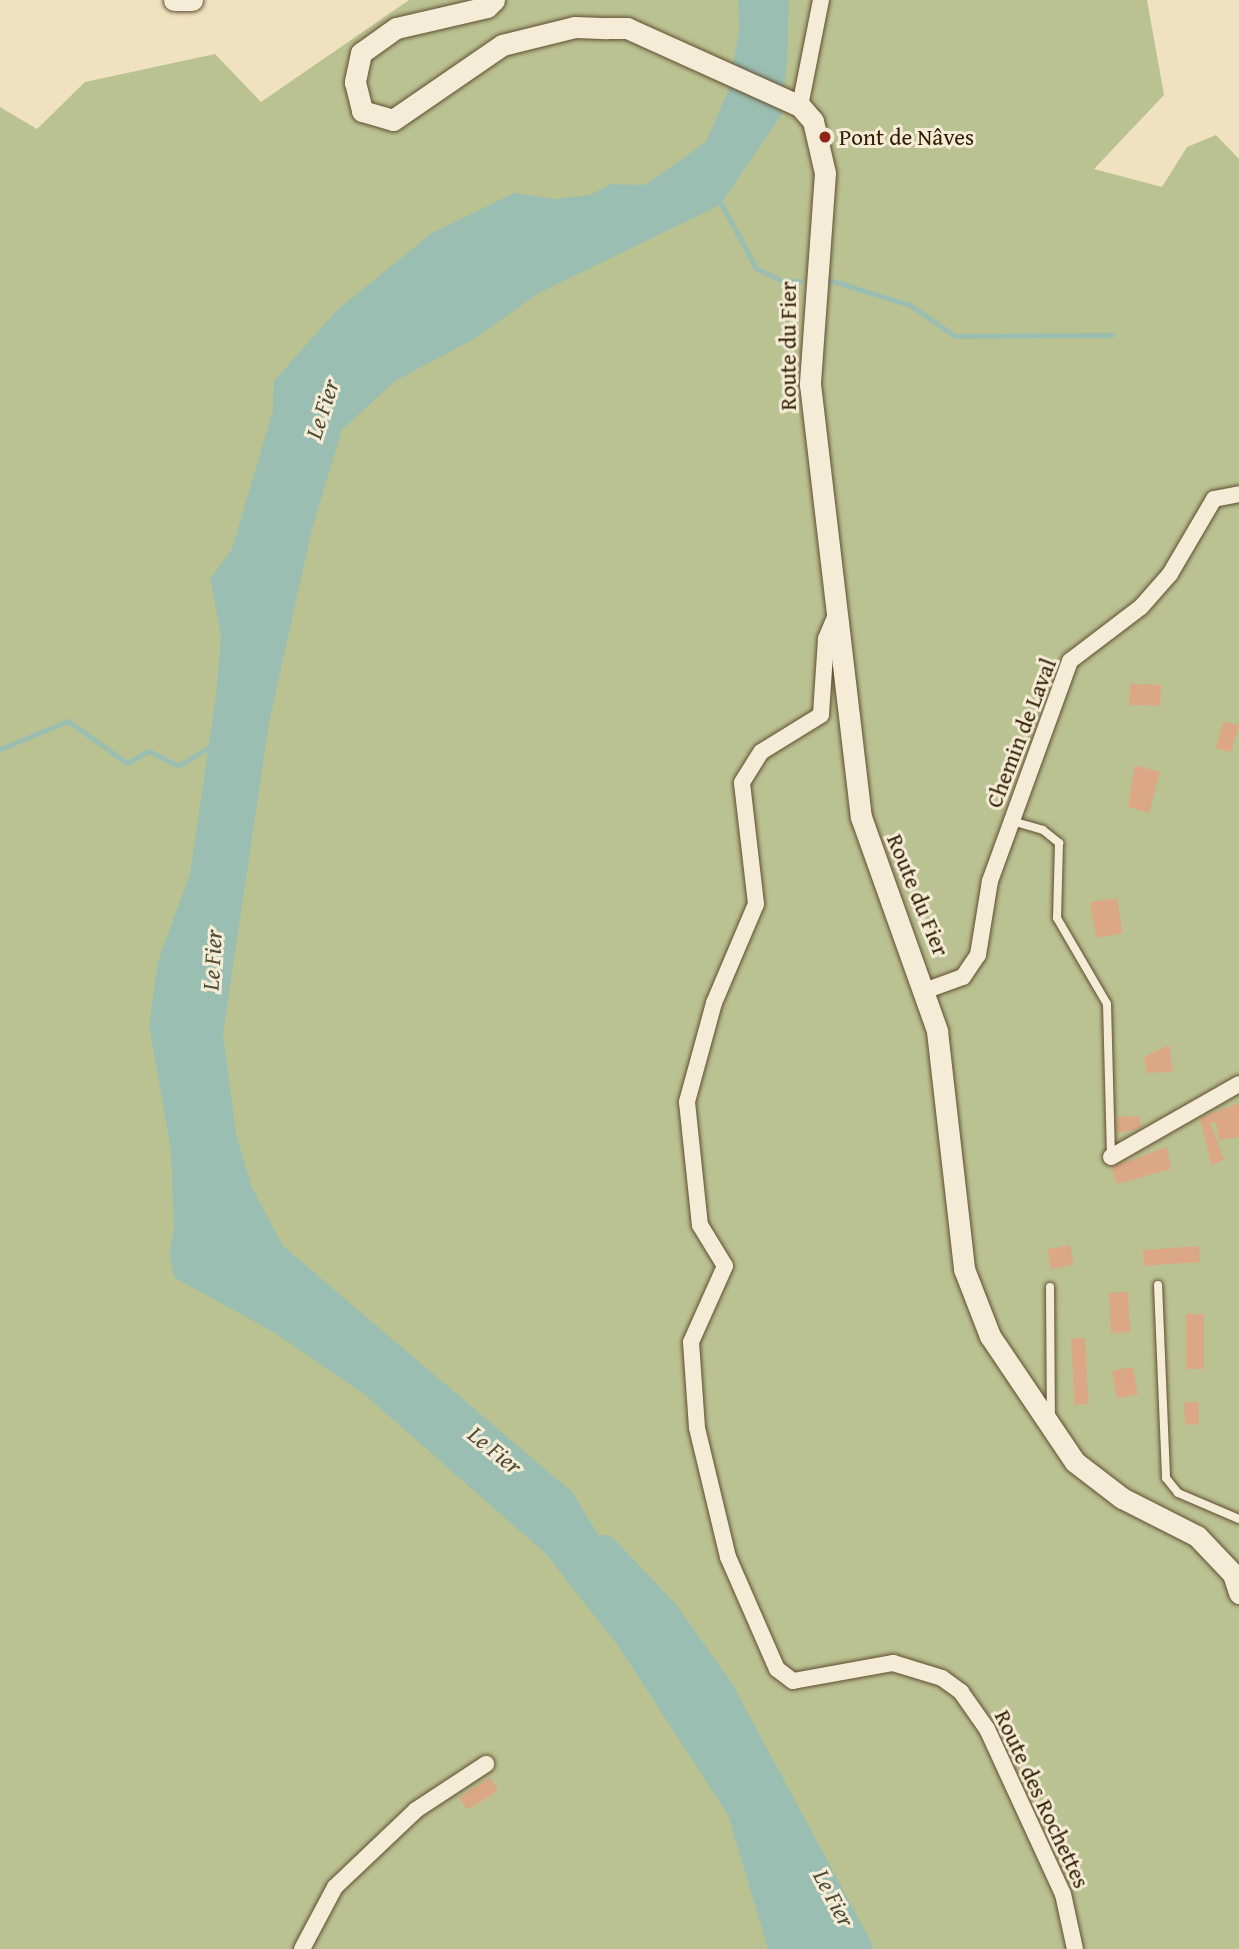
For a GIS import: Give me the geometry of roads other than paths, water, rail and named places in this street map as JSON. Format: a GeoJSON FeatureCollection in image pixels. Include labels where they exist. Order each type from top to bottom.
{"type":"FeatureCollection","features":[{"type":"Feature","properties":{"kind":"main road"},"geometry":{"type":"LineString","coordinates":[[174,0],[192,0]]}},
{"type":"Feature","properties":{"kind":"main road"},"geometry":{"type":"LineString","coordinates":[[494,0],[486,8],[396,28],[361,53],[355,82],[362,111],[393,120],[502,45],[575,27],[627,28],[800,106]]}},
{"type":"Feature","properties":{"kind":"main road","name":"Route du Fier"},"geometry":{"type":"LineString","coordinates":[[800,106],[813,121],[825,173],[810,384],[863,828],[927,990],[964,1269],[990,1336],[1048,1426],[1100,1484],[1218,1552],[1239,1593]]}},
{"type":"Feature","properties":{"kind":"street"},"geometry":{"type":"LineString","coordinates":[[800,106],[821,0]]}},
{"type":"Feature","properties":{"kind":"street","name":"Chemin de Laval"},"geometry":{"type":"LineString","coordinates":[[927,990],[963,977],[978,955],[990,881],[1070,661],[1141,607],[1170,575],[1214,499],[1239,494]]}},
{"type":"Feature","properties":{"kind":"street","name":"Route des Rochettes"},"geometry":{"type":"LineString","coordinates":[[837,613],[826,639],[821,715],[761,752],[742,783],[756,904],[714,1003],[687,1102],[700,1225],[725,1266],[696,1323],[689,1381],[728,1557],[783,1677],[793,1681],[893,1663],[942,1678],[961,1692],[987,1729],[1063,1894],[1075,1949]]}},
{"type":"Feature","properties":{"kind":"street"},"geometry":{"type":"LineString","coordinates":[[1111,1157],[1239,1084]]}},
{"type":"Feature","properties":{"kind":"street"},"geometry":{"type":"LineString","coordinates":[[302,1949],[335,1887],[416,1810],[486,1765]]}},
{"type":"Feature","properties":{"kind":"lane"},"geometry":{"type":"LineString","coordinates":[[1012,821],[1043,830],[1059,843],[1057,918],[1107,1004],[1111,1157]]}},
{"type":"Feature","properties":{"kind":"lane"},"geometry":{"type":"LineString","coordinates":[[1158,1285],[1166,1478],[1178,1493],[1239,1519]]}},
{"type":"Feature","properties":{"kind":"lane"},"geometry":{"type":"LineString","coordinates":[[1048,1426],[1056,1412],[1049,1287]]}},
{"type":"Feature","properties":{"kind":"water"},"geometry":{"type":"Polygon","coordinates":[[[738,0],[789,0],[787,60],[782,114],[720,205],[539,293],[474,339],[395,381],[342,430],[312,529],[269,723],[223,1034],[236,1134],[252,1188],[283,1246],[572,1492],[614,1560],[718,1692],[768,1796],[857,1949],[768,1949],[728,1815],[619,1647],[546,1554],[365,1395],[275,1333],[175,1278],[169,1256],[174,1230],[171,1150],[149,1026],[158,961],[190,874],[216,695],[221,635],[210,579],[232,549],[273,410],[274,381],[337,310],[432,233],[514,193],[556,199],[590,195],[611,184],[645,185],[706,142],[728,90],[739,31],[738,0]]]}},
{"type":"Feature","properties":{"kind":"waterway"},"geometry":{"type":"LineString","coordinates":[[718,198],[756,268],[783,281],[800,281]]}},
{"type":"Feature","properties":{"kind":"waterway"},"geometry":{"type":"LineString","coordinates":[[829,280],[910,305],[955,336],[1112,335]]}},
{"type":"Feature","properties":{"kind":"waterway"},"geometry":{"type":"LineString","coordinates":[[0,749],[68,721],[127,763],[149,751],[178,766],[211,746]]}},
{"type":"Feature","properties":{"kind":"waterway","name":"Le Fier"},"geometry":{"type":"LineString","coordinates":[[604,1550],[665,1615],[719,1691],[858,1949]]}},
{"type":"Feature","properties":{"kind":"place","name":"Pont de Nâves"},"geometry":{"type":"Point","coordinates":[825,137]}}]}
